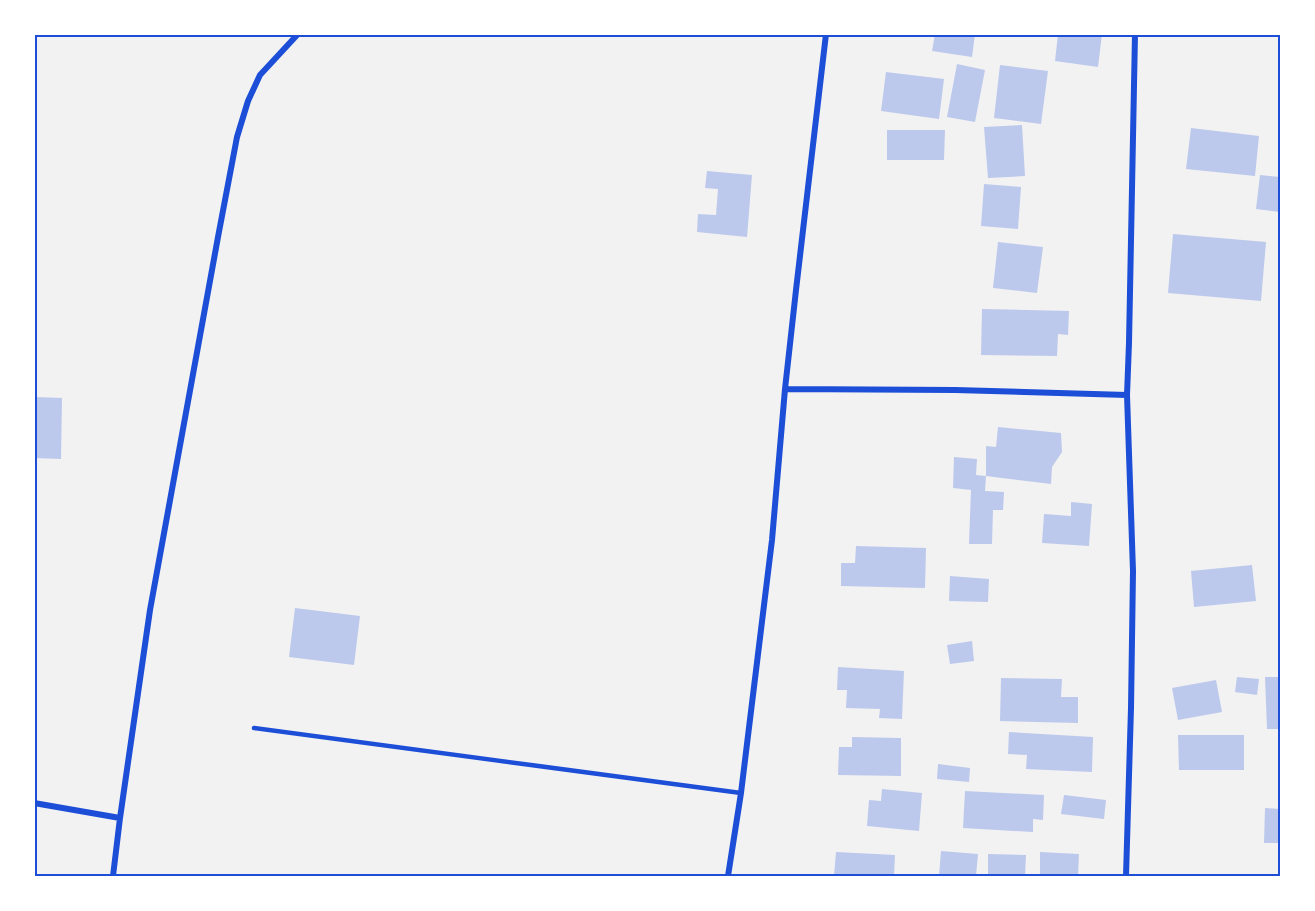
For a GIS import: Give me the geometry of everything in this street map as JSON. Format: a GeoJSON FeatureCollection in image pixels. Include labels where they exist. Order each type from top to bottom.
{"type":"FeatureCollection","features":[{"type":"Feature","properties":{"kind":"street"},"geometry":{"type":"LineString","coordinates":[[114,876],[120,818],[150,610],[237,137],[248,101],[260,75],[298,34]]}},
{"type":"Feature","properties":{"kind":"street"},"geometry":{"type":"LineString","coordinates":[[728,876],[741,793],[772,540],[785,389],[826,34]]}},
{"type":"Feature","properties":{"kind":"street"},"geometry":{"type":"LineString","coordinates":[[1126,876],[1133,571],[1127,395],[1135,34]]}},
{"type":"Feature","properties":{"kind":"street"},"geometry":{"type":"LineString","coordinates":[[785,389],[955,390],[1127,395]]}},
{"type":"Feature","properties":{"kind":"street"},"geometry":{"type":"LineString","coordinates":[[34,803],[120,818]]}},
{"type":"Feature","properties":{"kind":"lane"},"geometry":{"type":"LineString","coordinates":[[254,728],[741,793]]}},
{"type":"Feature","properties":{"kind":"building"},"geometry":{"type":"Polygon","coordinates":[[[935,34],[975,34],[972,57],[932,51],[935,34]]]}},
{"type":"Feature","properties":{"kind":"building"},"geometry":{"type":"Polygon","coordinates":[[[1058,34],[1102,34],[1098,67],[1055,61],[1058,34]]]}},
{"type":"Feature","properties":{"kind":"building"},"geometry":{"type":"Polygon","coordinates":[[[957,64],[985,70],[975,122],[947,117],[957,64]]]}},
{"type":"Feature","properties":{"kind":"building"},"geometry":{"type":"Polygon","coordinates":[[[1000,65],[1048,71],[1041,124],[994,118],[1000,65]]]}},
{"type":"Feature","properties":{"kind":"building"},"geometry":{"type":"Polygon","coordinates":[[[886,72],[944,79],[939,119],[881,111],[886,72]]]}},
{"type":"Feature","properties":{"kind":"building"},"geometry":{"type":"Polygon","coordinates":[[[1022,125],[1025,176],[988,178],[984,127],[1022,125]]]}},
{"type":"Feature","properties":{"kind":"building"},"geometry":{"type":"Polygon","coordinates":[[[1191,128],[1259,136],[1255,176],[1186,169],[1191,128]]]}},
{"type":"Feature","properties":{"kind":"building"},"geometry":{"type":"Polygon","coordinates":[[[887,130],[945,130],[944,160],[887,160],[887,130]]]}},
{"type":"Feature","properties":{"kind":"building"},"geometry":{"type":"Polygon","coordinates":[[[707,171],[752,175],[747,237],[697,232],[698,214],[716,215],[718,189],[705,188],[707,171]]]}},
{"type":"Feature","properties":{"kind":"building"},"geometry":{"type":"Polygon","coordinates":[[[1260,175],[1280,177],[1280,212],[1256,209],[1260,175]]]}},
{"type":"Feature","properties":{"kind":"building"},"geometry":{"type":"Polygon","coordinates":[[[984,184],[1021,187],[1018,229],[981,226],[984,184]]]}},
{"type":"Feature","properties":{"kind":"building"},"geometry":{"type":"Polygon","coordinates":[[[1173,234],[1266,242],[1261,301],[1168,293],[1173,234]]]}},
{"type":"Feature","properties":{"kind":"building"},"geometry":{"type":"Polygon","coordinates":[[[998,242],[1043,247],[1037,293],[993,288],[998,242]]]}},
{"type":"Feature","properties":{"kind":"building"},"geometry":{"type":"Polygon","coordinates":[[[982,309],[1069,311],[1068,335],[1058,334],[1057,356],[981,355],[982,309]]]}},
{"type":"Feature","properties":{"kind":"building"},"geometry":{"type":"Polygon","coordinates":[[[35,397],[62,398],[61,459],[34,458],[35,397]]]}},
{"type":"Feature","properties":{"kind":"building"},"geometry":{"type":"Polygon","coordinates":[[[998,427],[1061,433],[1062,452],[1052,467],[1051,484],[986,476],[986,446],[996,447],[998,427]]]}},
{"type":"Feature","properties":{"kind":"building"},"geometry":{"type":"Polygon","coordinates":[[[954,457],[977,459],[976,475],[986,476],[985,491],[1004,492],[1003,510],[993,510],[992,544],[969,544],[971,490],[953,488],[954,457]]]}},
{"type":"Feature","properties":{"kind":"building"},"geometry":{"type":"Polygon","coordinates":[[[1071,502],[1092,504],[1089,546],[1042,543],[1044,514],[1071,516],[1071,502]]]}},
{"type":"Feature","properties":{"kind":"building"},"geometry":{"type":"Polygon","coordinates":[[[856,546],[926,548],[925,588],[841,586],[841,563],[855,563],[856,546]]]}},
{"type":"Feature","properties":{"kind":"building"},"geometry":{"type":"Polygon","coordinates":[[[1252,565],[1256,601],[1194,607],[1191,571],[1252,565]]]}},
{"type":"Feature","properties":{"kind":"building"},"geometry":{"type":"Polygon","coordinates":[[[950,576],[989,579],[988,602],[949,601],[950,576]]]}},
{"type":"Feature","properties":{"kind":"building"},"geometry":{"type":"Polygon","coordinates":[[[295,608],[360,616],[354,665],[289,657],[295,608]]]}},
{"type":"Feature","properties":{"kind":"building"},"geometry":{"type":"Polygon","coordinates":[[[972,641],[974,661],[950,664],[947,645],[972,641]]]}},
{"type":"Feature","properties":{"kind":"building"},"geometry":{"type":"Polygon","coordinates":[[[838,667],[904,671],[902,719],[879,718],[880,709],[846,708],[847,690],[837,690],[838,667]]]}},
{"type":"Feature","properties":{"kind":"building"},"geometry":{"type":"Polygon","coordinates":[[[1237,677],[1259,679],[1257,695],[1235,692],[1237,677]]]}},
{"type":"Feature","properties":{"kind":"building"},"geometry":{"type":"Polygon","coordinates":[[[1265,677],[1280,677],[1280,729],[1267,729],[1265,677]]]}},
{"type":"Feature","properties":{"kind":"building"},"geometry":{"type":"Polygon","coordinates":[[[1001,678],[1062,679],[1061,697],[1078,697],[1078,723],[1000,721],[1001,678]]]}},
{"type":"Feature","properties":{"kind":"building"},"geometry":{"type":"Polygon","coordinates":[[[1216,680],[1222,712],[1178,720],[1172,688],[1216,680]]]}},
{"type":"Feature","properties":{"kind":"building"},"geometry":{"type":"Polygon","coordinates":[[[1009,732],[1093,737],[1092,772],[1026,769],[1027,755],[1008,754],[1009,732]]]}},
{"type":"Feature","properties":{"kind":"building"},"geometry":{"type":"Polygon","coordinates":[[[1178,735],[1244,735],[1244,770],[1179,770],[1178,735]]]}},
{"type":"Feature","properties":{"kind":"building"},"geometry":{"type":"Polygon","coordinates":[[[852,737],[901,738],[901,776],[838,775],[839,747],[852,747],[852,737]]]}},
{"type":"Feature","properties":{"kind":"building"},"geometry":{"type":"Polygon","coordinates":[[[938,764],[970,768],[969,782],[937,779],[938,764]]]}},
{"type":"Feature","properties":{"kind":"building"},"geometry":{"type":"Polygon","coordinates":[[[882,789],[922,793],[919,831],[867,826],[869,800],[881,801],[882,789]]]}},
{"type":"Feature","properties":{"kind":"building"},"geometry":{"type":"Polygon","coordinates":[[[965,791],[1044,795],[1043,820],[1033,819],[1033,832],[963,828],[965,791]]]}},
{"type":"Feature","properties":{"kind":"building"},"geometry":{"type":"Polygon","coordinates":[[[1064,795],[1106,800],[1104,819],[1061,814],[1064,795]]]}},
{"type":"Feature","properties":{"kind":"building"},"geometry":{"type":"Polygon","coordinates":[[[1265,808],[1280,809],[1280,843],[1264,843],[1265,808]]]}},
{"type":"Feature","properties":{"kind":"building"},"geometry":{"type":"Polygon","coordinates":[[[941,851],[978,854],[976,876],[939,876],[941,851]]]}},
{"type":"Feature","properties":{"kind":"building"},"geometry":{"type":"Polygon","coordinates":[[[836,852],[895,855],[894,876],[834,876],[836,852]]]}},
{"type":"Feature","properties":{"kind":"building"},"geometry":{"type":"Polygon","coordinates":[[[1040,852],[1079,854],[1078,876],[1040,876],[1040,852]]]}},
{"type":"Feature","properties":{"kind":"building"},"geometry":{"type":"Polygon","coordinates":[[[988,854],[1026,855],[1025,876],[988,876],[988,854]]]}}]}
